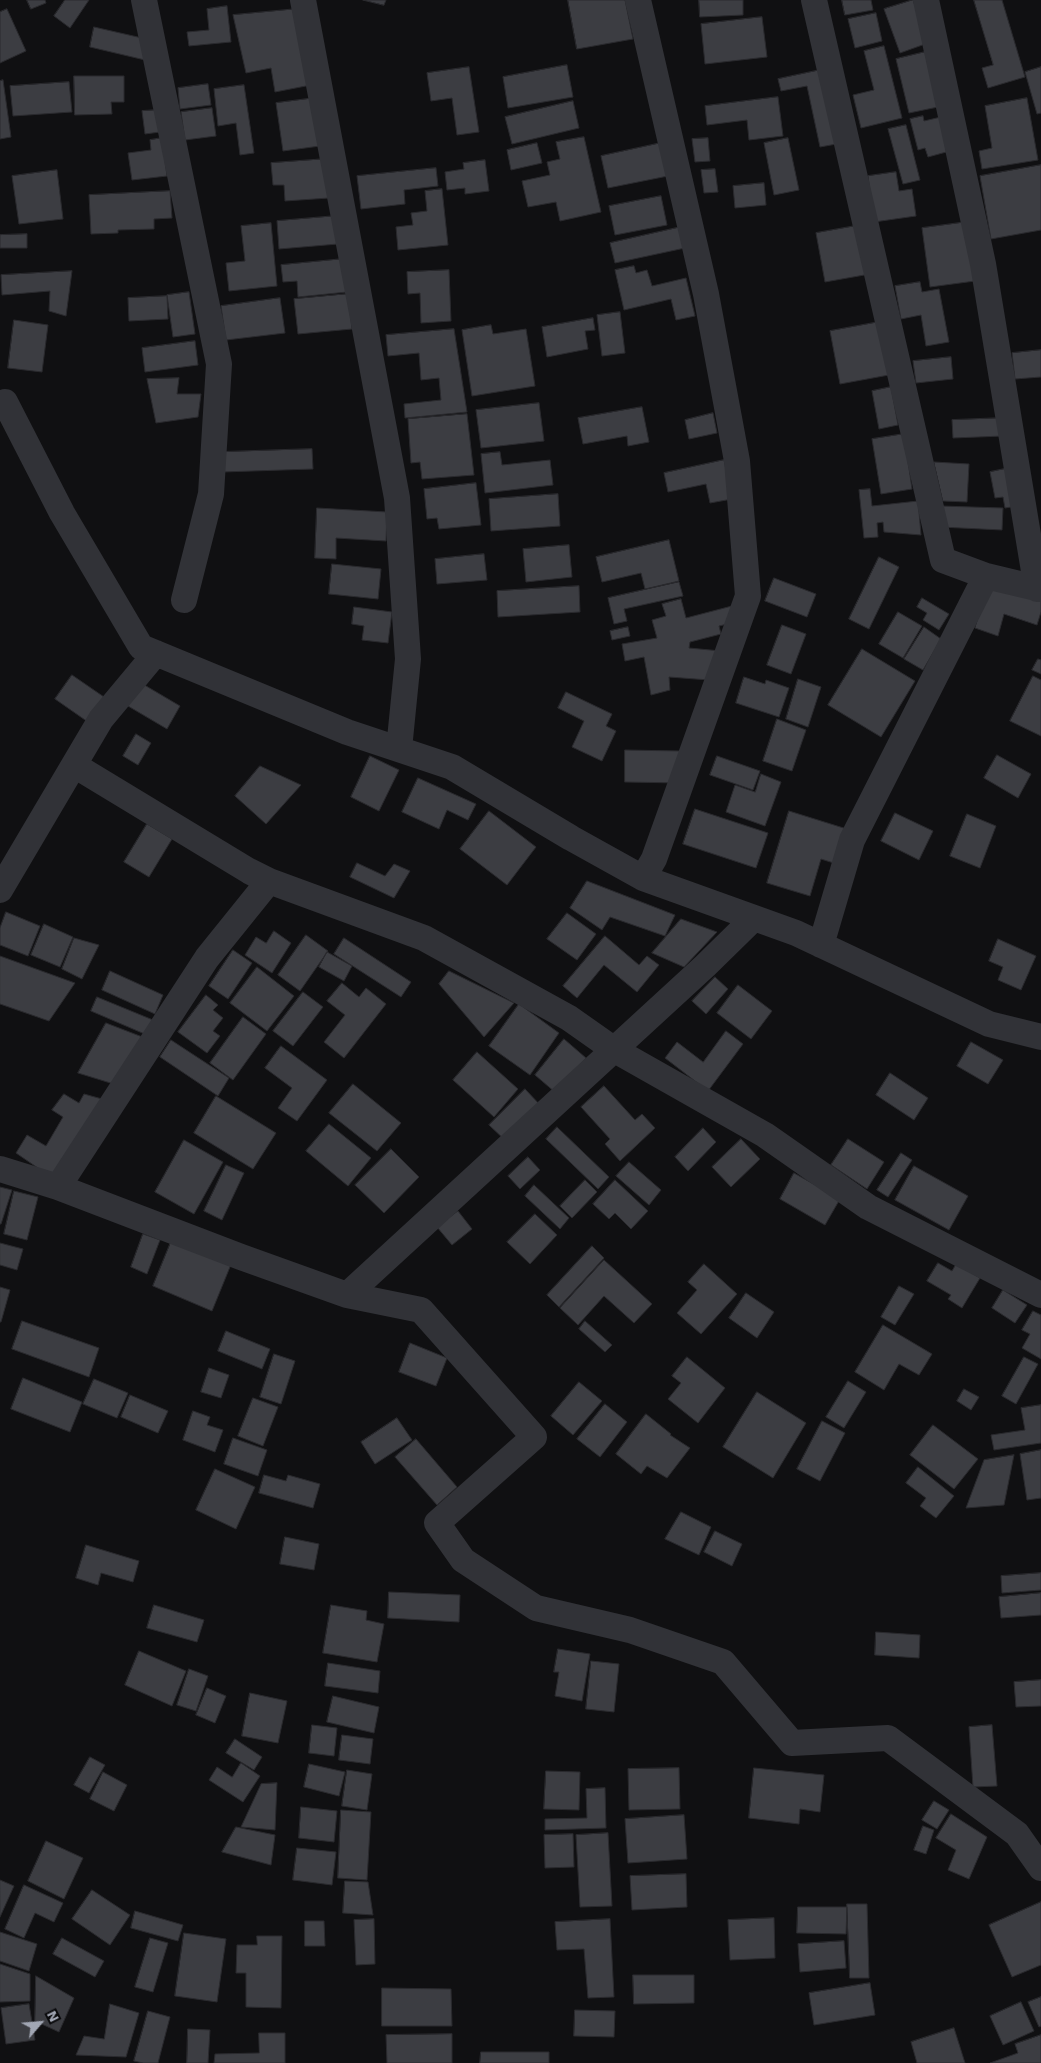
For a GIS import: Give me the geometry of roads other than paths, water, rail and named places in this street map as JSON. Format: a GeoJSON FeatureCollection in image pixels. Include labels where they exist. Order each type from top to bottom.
{"type":"FeatureCollection","features":[{"type":"Feature","properties":{"kind":"street"},"geometry":{"type":"LineString","coordinates":[[144,0],[218,364],[211,494],[184,600]]}},
{"type":"Feature","properties":{"kind":"street"},"geometry":{"type":"LineString","coordinates":[[303,0],[397,498],[408,659],[398,749]]}},
{"type":"Feature","properties":{"kind":"street"},"geometry":{"type":"LineString","coordinates":[[638,0],[706,294],[737,460],[748,596],[654,859],[643,878]]}},
{"type":"Feature","properties":{"kind":"street"},"geometry":{"type":"LineString","coordinates":[[814,0],[943,560],[986,576],[1039,589],[983,264],[926,0]]}},
{"type":"Feature","properties":{"kind":"street"},"geometry":{"type":"LineString","coordinates":[[5,402],[62,512],[141,647],[348,732],[452,767],[643,878],[796,933],[989,1024],[1041,1037]]}},
{"type":"Feature","properties":{"kind":"street"},"geometry":{"type":"LineString","coordinates":[[821,945],[852,840],[986,576]]}},
{"type":"Feature","properties":{"kind":"street"},"geometry":{"type":"LineString","coordinates":[[0,890],[102,719],[156,653]]}},
{"type":"Feature","properties":{"kind":"street"},"geometry":{"type":"LineString","coordinates":[[74,765],[249,871],[269,881],[424,938],[569,1018],[613,1049],[765,1135],[868,1207],[1041,1295]]}},
{"type":"Feature","properties":{"kind":"street"},"geometry":{"type":"LineString","coordinates":[[58,1187],[207,958],[269,881]]}},
{"type":"Feature","properties":{"kind":"street"},"geometry":{"type":"LineString","coordinates":[[347,1295],[705,966],[754,918]]}},
{"type":"Feature","properties":{"kind":"street"},"geometry":{"type":"LineString","coordinates":[[0,1169],[58,1187],[241,1257],[347,1295],[421,1310],[534,1437],[437,1523],[463,1560],[536,1608],[630,1630],[723,1662],[792,1743],[888,1738],[1017,1834],[1041,1868]]}}]}
